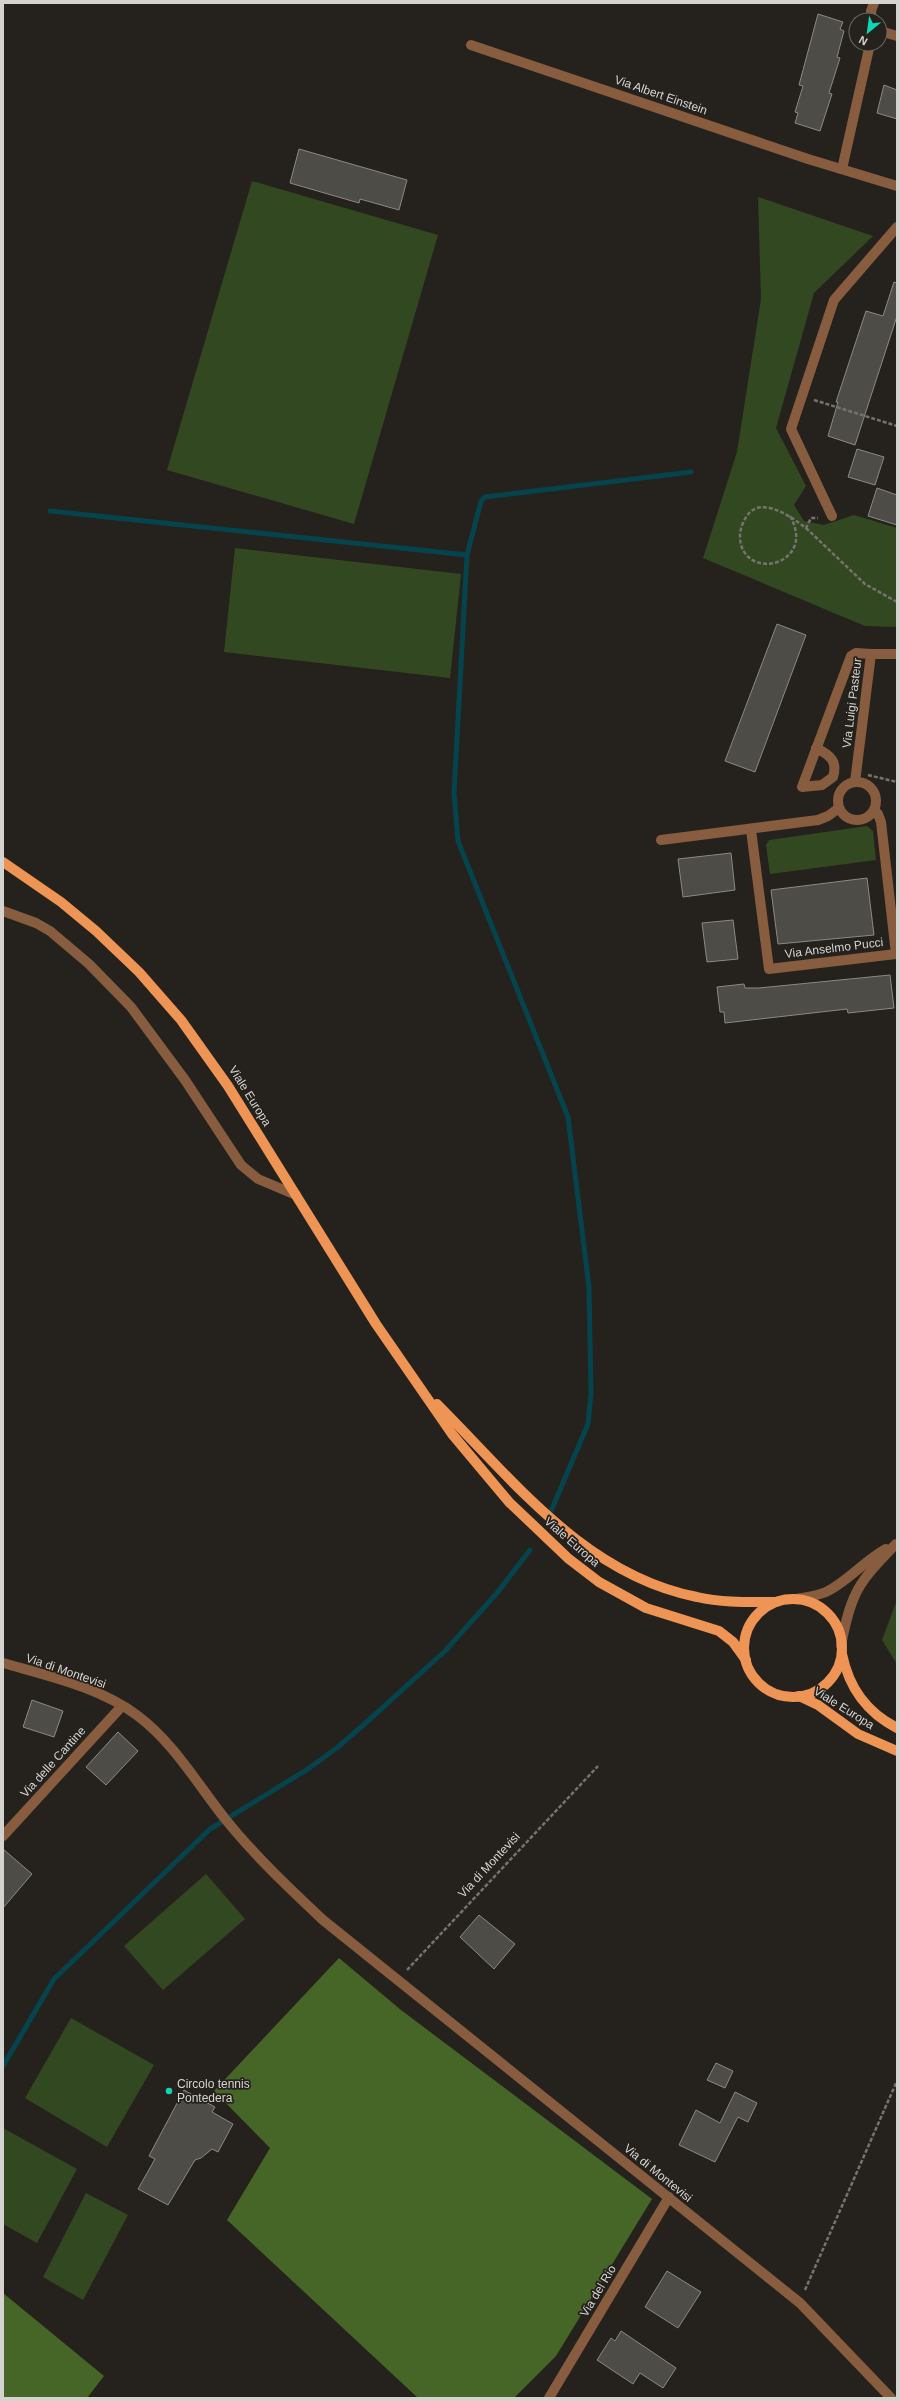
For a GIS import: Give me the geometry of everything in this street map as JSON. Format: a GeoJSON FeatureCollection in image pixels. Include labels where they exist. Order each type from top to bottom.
{"type":"FeatureCollection","features":[{"type":"Feature","properties":{"kind":"main road","name":"Viale Europa"},"geometry":{"type":"LineString","coordinates":[[3,862],[82,919],[126,958],[154,988],[215,1065],[376,1324],[470,1458],[509,1502],[569,1559],[599,1582],[631,1601],[662,1614],[719,1631],[733,1642],[746,1660]]}},
{"type":"Feature","properties":{"kind":"main road","name":"Viale Europa"},"geometry":{"type":"LineString","coordinates":[[423,1390],[537,1505],[575,1540],[603,1560],[644,1581],[686,1595],[728,1601],[776,1602],[796,1599],[806,1601],[824,1610],[836,1626],[848,1679],[860,1698],[879,1717],[897,1728]]}},
{"type":"Feature","properties":{"kind":"main road","name":"Viale Europa"},"geometry":{"type":"LineString","coordinates":[[776,1602],[762,1610],[752,1621],[744,1640],[746,1660],[749,1670],[762,1686],[781,1695],[799,1696],[815,1691],[828,1681],[837,1667],[841,1648]]}},
{"type":"Feature","properties":{"kind":"main road","name":"Viale Europa"},"geometry":{"type":"LineString","coordinates":[[799,1696],[818,1705],[858,1734],[897,1751]]}},
{"type":"Feature","properties":{"kind":"street","name":"Via Albert Einstein"},"geometry":{"type":"LineString","coordinates":[[471,45],[897,186]]}},
{"type":"Feature","properties":{"kind":"street"},"geometry":{"type":"LineString","coordinates":[[842,169],[868,52]]}},
{"type":"Feature","properties":{"kind":"street"},"geometry":{"type":"LineString","coordinates":[[832,516],[791,429],[834,300],[897,227]]}},
{"type":"Feature","properties":{"kind":"street"},"geometry":{"type":"LineString","coordinates":[[816,748],[851,656],[856,653],[871,654]]}},
{"type":"Feature","properties":{"kind":"street","name":"Via Luigi Pasteur"},"geometry":{"type":"LineString","coordinates":[[855,777],[871,654],[897,654]]}},
{"type":"Feature","properties":{"kind":"street"},"geometry":{"type":"LineString","coordinates":[[855,777],[873,790],[876,796],[874,810],[867,817],[852,820],[839,808],[838,797],[842,788],[855,777]]}},
{"type":"Feature","properties":{"kind":"street"},"geometry":{"type":"LineString","coordinates":[[661,840],[751,830],[818,820],[828,816],[839,808]]}},
{"type":"Feature","properties":{"kind":"street","name":"Via Anselmo Pucci"},"geometry":{"type":"LineString","coordinates":[[751,830],[769,969],[897,956],[880,822],[878,814],[874,810]]}},
{"type":"Feature","properties":{"kind":"street"},"geometry":{"type":"LineString","coordinates":[[3,911],[36,923],[50,932],[88,964],[136,1013],[185,1080],[241,1165],[258,1179],[296,1195]]}},
{"type":"Feature","properties":{"kind":"street"},"geometry":{"type":"LineString","coordinates":[[796,1599],[819,1595],[831,1590],[864,1563],[896,1544]]}},
{"type":"Feature","properties":{"kind":"street"},"geometry":{"type":"LineString","coordinates":[[841,1648],[850,1605],[855,1593],[868,1573],[896,1544]]}},
{"type":"Feature","properties":{"kind":"street","name":"Via di Montevisi"},"geometry":{"type":"LineString","coordinates":[[3,1663],[86,1689],[122,1706],[145,1721],[167,1744],[217,1810],[267,1868],[323,1920],[800,2303],[890,2398]]}},
{"type":"Feature","properties":{"kind":"street","name":"Via delle Cantine"},"geometry":{"type":"LineString","coordinates":[[3,1836],[122,1706]]}},
{"type":"Feature","properties":{"kind":"street","name":"Via del Rio"},"geometry":{"type":"LineString","coordinates":[[549,2398],[669,2198]]}},
{"type":"Feature","properties":{"kind":"path"},"geometry":{"type":"LineString","coordinates":[[802,396],[897,426]]}},
{"type":"Feature","properties":{"kind":"path"},"geometry":{"type":"LineString","coordinates":[[790,516],[796,528],[796,542],[792,553],[786,560],[774,565],[762,563],[751,558],[742,549],[739,538],[741,528],[750,512],[757,508],[771,508],[790,516],[806,528],[865,584],[897,602]]}},
{"type":"Feature","properties":{"kind":"path"},"geometry":{"type":"LineString","coordinates":[[806,528],[811,518],[832,516]]}},
{"type":"Feature","properties":{"kind":"path"},"geometry":{"type":"LineString","coordinates":[[855,777],[897,782]]}},
{"type":"Feature","properties":{"kind":"path","name":"Via di Montevisi"},"geometry":{"type":"LineString","coordinates":[[398,1980],[598,1766]]}},
{"type":"Feature","properties":{"kind":"path"},"geometry":{"type":"LineString","coordinates":[[800,2303],[897,2081]]}},
{"type":"Feature","properties":{"kind":"green space"},"geometry":{"type":"Polygon","coordinates":[[[252,181],[438,235],[354,524],[167,470],[252,181]]]}},
{"type":"Feature","properties":{"kind":"green space"},"geometry":{"type":"Polygon","coordinates":[[[758,197],[873,236],[814,293],[776,428],[806,486],[794,505],[804,521],[824,525],[854,515],[897,528],[897,627],[865,626],[703,558],[737,452],[761,299],[758,197]]]}},
{"type":"Feature","properties":{"kind":"green space"},"geometry":{"type":"Polygon","coordinates":[[[235,548],[461,574],[450,678],[224,652],[235,548]]]}},
{"type":"Feature","properties":{"kind":"green space"},"geometry":{"type":"Polygon","coordinates":[[[867,826],[873,831],[876,860],[770,874],[766,845],[769,840],[867,826]]]}},
{"type":"Feature","properties":{"kind":"green space"},"geometry":{"type":"Polygon","coordinates":[[[897,1600],[897,1664],[882,1640],[897,1600]]]}},
{"type":"Feature","properties":{"kind":"green space"},"geometry":{"type":"Polygon","coordinates":[[[206,1874],[245,1919],[163,1990],[124,1946],[206,1874]]]}},
{"type":"Feature","properties":{"kind":"green space"},"geometry":{"type":"Polygon","coordinates":[[[339,1958],[401,2010],[652,2199],[556,2356],[514,2398],[418,2398],[227,2220],[270,2148],[214,2091],[339,1958]]]}},
{"type":"Feature","properties":{"kind":"green space"},"geometry":{"type":"Polygon","coordinates":[[[71,2018],[154,2065],[107,2147],[25,2098],[71,2018]]]}},
{"type":"Feature","properties":{"kind":"green space"},"geometry":{"type":"Polygon","coordinates":[[[3,2128],[77,2169],[37,2243],[3,2224],[3,2128]]]}},
{"type":"Feature","properties":{"kind":"green space"},"geometry":{"type":"Polygon","coordinates":[[[86,2193],[128,2215],[83,2300],[43,2277],[86,2193]]]}},
{"type":"Feature","properties":{"kind":"green space"},"geometry":{"type":"Polygon","coordinates":[[[3,2293],[104,2376],[87,2398],[3,2398],[3,2293]]]}},
{"type":"Feature","properties":{"kind":"building"},"geometry":{"type":"Polygon","coordinates":[[[818,14],[843,22],[840,29],[844,31],[837,57],[840,58],[829,93],[832,94],[820,131],[795,123],[798,113],[795,112],[803,86],[799,85],[818,14]]]}},
{"type":"Feature","properties":{"kind":"building"},"geometry":{"type":"Polygon","coordinates":[[[884,85],[897,90],[897,119],[877,113],[884,85]]]}},
{"type":"Feature","properties":{"kind":"building"},"geometry":{"type":"Polygon","coordinates":[[[299,149],[407,180],[399,210],[360,199],[359,203],[290,183],[299,149]]]}},
{"type":"Feature","properties":{"kind":"building"},"geometry":{"type":"Polygon","coordinates":[[[894,282],[897,283],[897,316],[855,445],[828,436],[838,402],[836,402],[866,311],[883,316],[894,282]]]}},
{"type":"Feature","properties":{"kind":"building"},"geometry":{"type":"Polygon","coordinates":[[[857,449],[884,457],[875,485],[848,477],[857,449]]]}},
{"type":"Feature","properties":{"kind":"building"},"geometry":{"type":"Polygon","coordinates":[[[877,488],[897,495],[897,525],[868,516],[877,488]]]}},
{"type":"Feature","properties":{"kind":"building"},"geometry":{"type":"Polygon","coordinates":[[[777,624],[806,635],[755,772],[725,761],[777,624]]]}},
{"type":"Feature","properties":{"kind":"building"},"geometry":{"type":"Polygon","coordinates":[[[731,853],[735,890],[683,897],[678,859],[731,853]]]}},
{"type":"Feature","properties":{"kind":"building"},"geometry":{"type":"Polygon","coordinates":[[[867,878],[874,935],[778,944],[771,890],[867,878]]]}},
{"type":"Feature","properties":{"kind":"building"},"geometry":{"type":"Polygon","coordinates":[[[733,920],[738,959],[707,962],[702,923],[733,920]]]}},
{"type":"Feature","properties":{"kind":"building"},"geometry":{"type":"Polygon","coordinates":[[[890,975],[894,1008],[848,1013],[847,1009],[725,1023],[724,1012],[720,1012],[717,987],[744,984],[745,988],[759,988],[890,975]]]}},
{"type":"Feature","properties":{"kind":"building"},"geometry":{"type":"Polygon","coordinates":[[[32,1700],[63,1711],[54,1737],[23,1727],[32,1700]]]}},
{"type":"Feature","properties":{"kind":"building"},"geometry":{"type":"Polygon","coordinates":[[[118,1732],[138,1751],[106,1785],[86,1767],[118,1732]]]}},
{"type":"Feature","properties":{"kind":"building"},"geometry":{"type":"Polygon","coordinates":[[[3,1849],[32,1874],[3,1908],[3,1849]]]}},
{"type":"Feature","properties":{"kind":"building"},"geometry":{"type":"Polygon","coordinates":[[[479,1915],[515,1944],[494,1969],[460,1937],[479,1915]]]}},
{"type":"Feature","properties":{"kind":"building"},"geometry":{"type":"Polygon","coordinates":[[[716,2063],[733,2071],[725,2088],[707,2080],[716,2063]]]}},
{"type":"Feature","properties":{"kind":"building"},"geometry":{"type":"Polygon","coordinates":[[[184,2090],[215,2107],[212,2112],[233,2124],[218,2152],[212,2149],[201,2158],[195,2160],[168,2205],[138,2189],[155,2159],[149,2156],[184,2090]]]}},
{"type":"Feature","properties":{"kind":"building"},"geometry":{"type":"Polygon","coordinates":[[[735,2092],[757,2103],[748,2122],[738,2117],[715,2162],[679,2145],[696,2110],[720,2123],[735,2092]]]}},
{"type":"Feature","properties":{"kind":"building"},"geometry":{"type":"Polygon","coordinates":[[[667,2271],[701,2292],[678,2328],[645,2307],[667,2271]]]}},
{"type":"Feature","properties":{"kind":"building"},"geometry":{"type":"Polygon","coordinates":[[[621,2331],[676,2368],[663,2388],[640,2373],[633,2384],[597,2360],[611,2338],[615,2341],[621,2331]]]}},
{"type":"Feature","properties":{"kind":"waterway"},"geometry":{"type":"LineString","coordinates":[[467,555],[481,501],[485,497],[691,472]]}},
{"type":"Feature","properties":{"kind":"waterway"},"geometry":{"type":"LineString","coordinates":[[50,511],[467,555],[454,793],[458,841],[568,1117],[589,1287],[591,1394],[588,1424],[551,1511]]}},
{"type":"Feature","properties":{"kind":"waterway"},"geometry":{"type":"LineString","coordinates":[[3,2066],[54,1979],[210,1829],[308,1769],[338,1747],[369,1720],[445,1651],[497,1593],[530,1550]]}},
{"type":"Feature","properties":{"kind":"place","name":"Circolo tennis Pontedera"},"geometry":{"type":"Point","coordinates":[169,2091]}}]}
